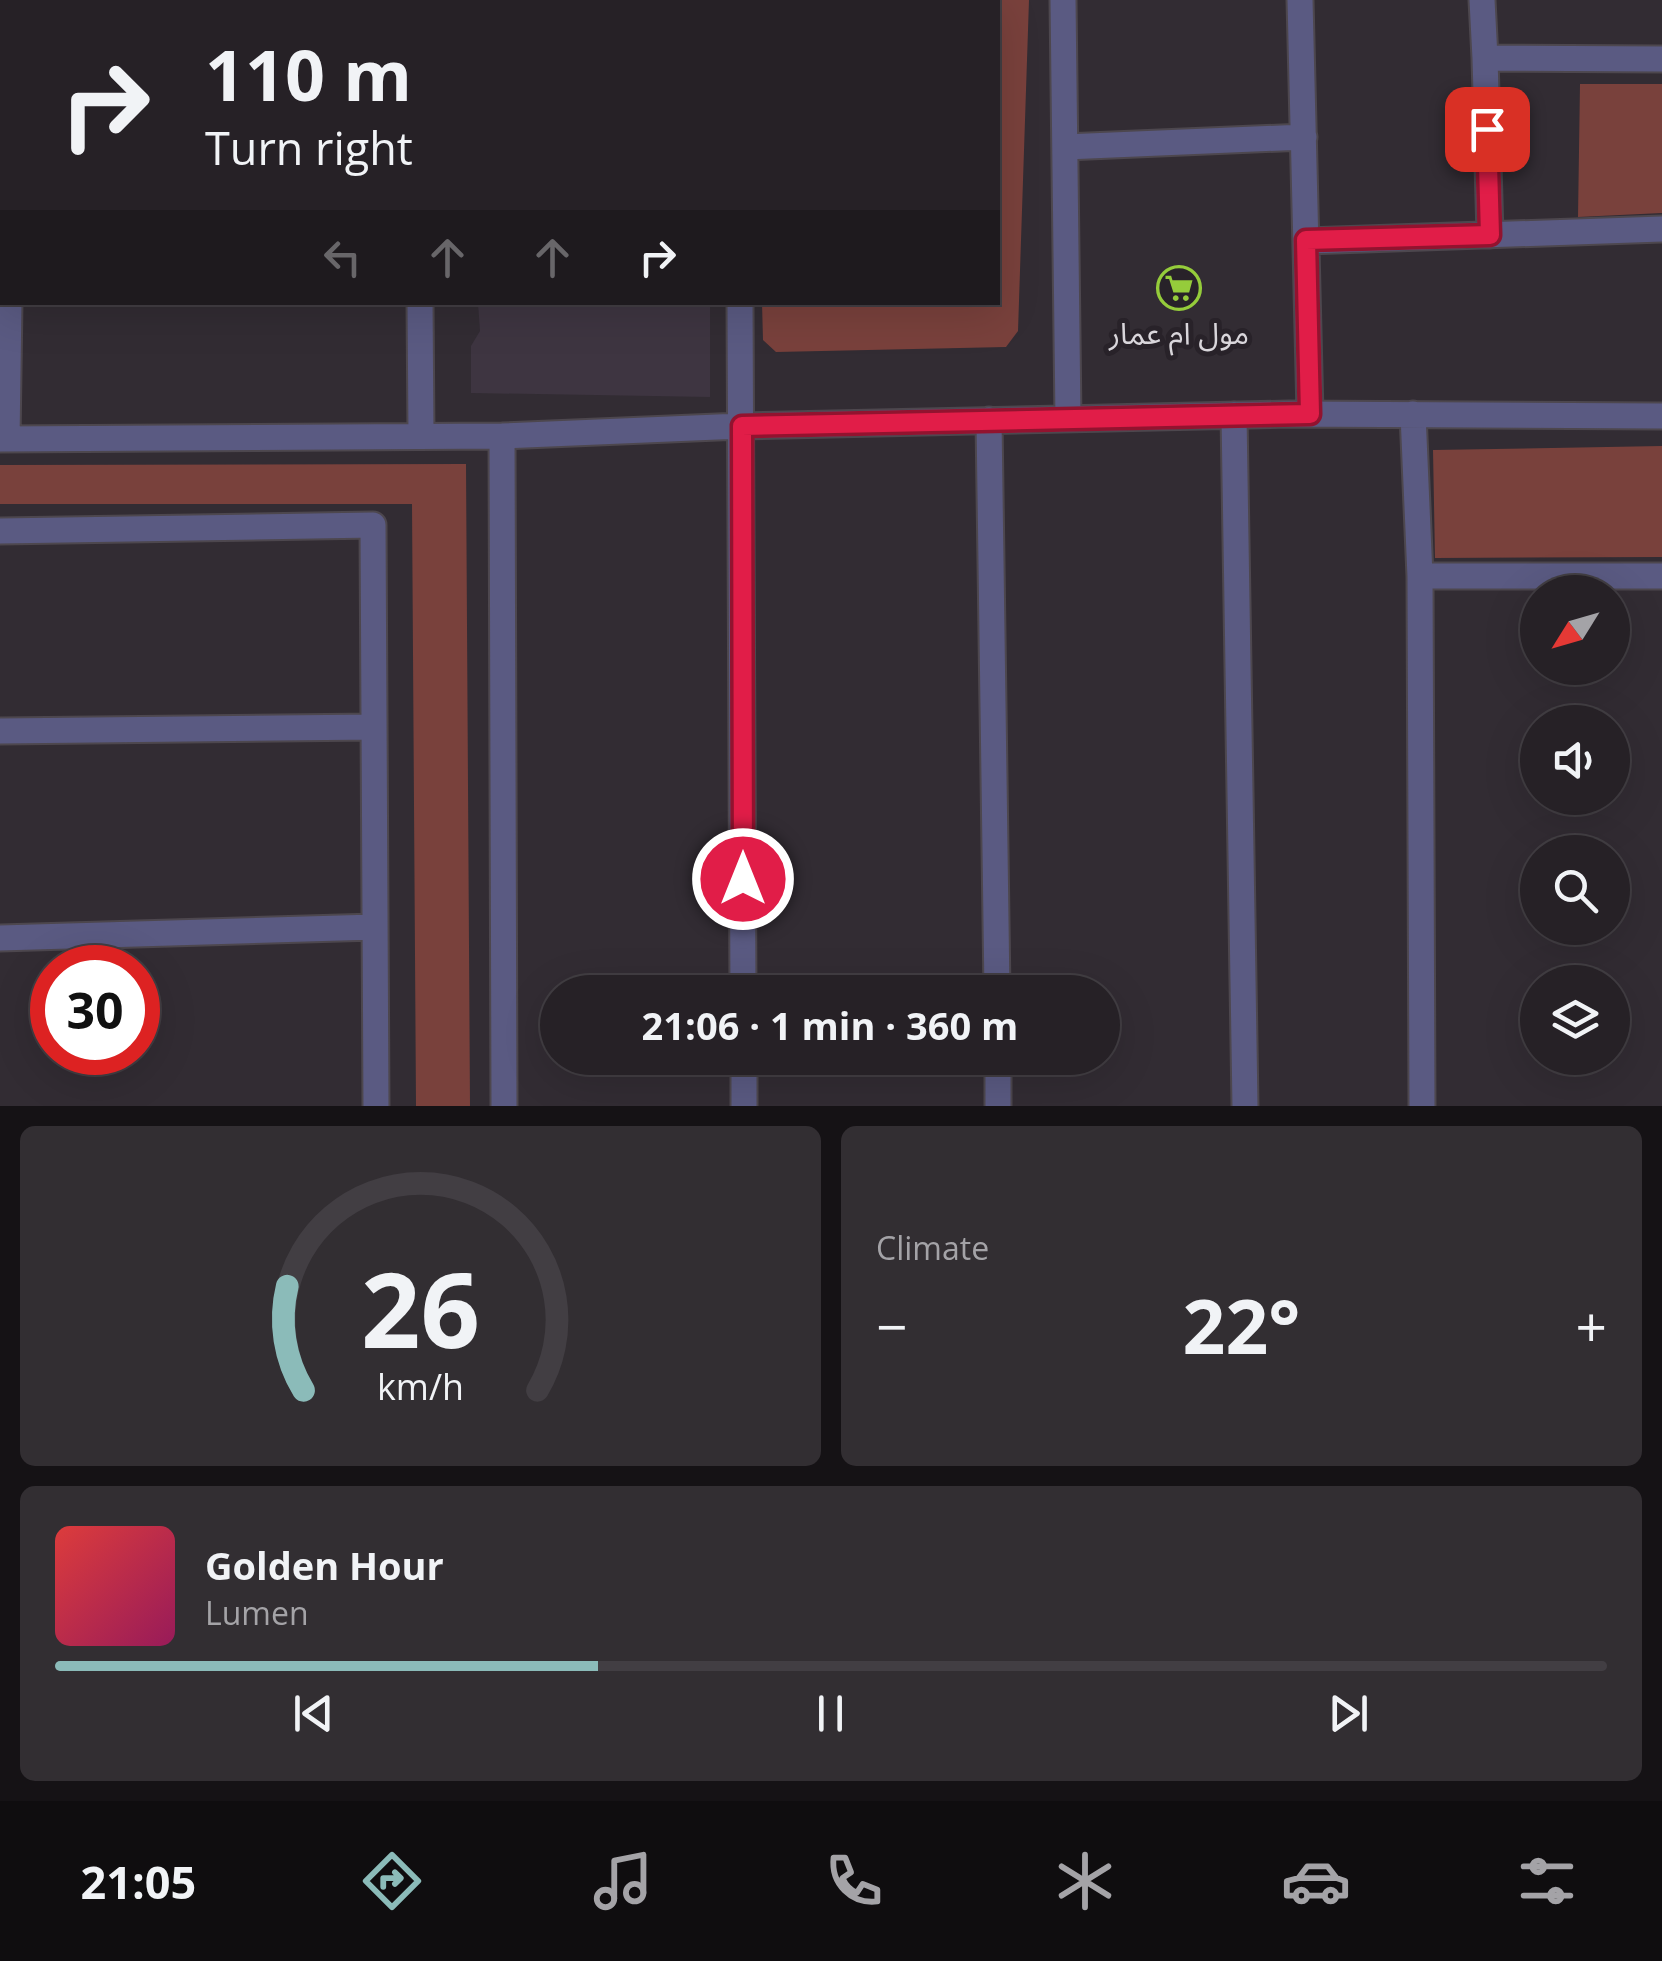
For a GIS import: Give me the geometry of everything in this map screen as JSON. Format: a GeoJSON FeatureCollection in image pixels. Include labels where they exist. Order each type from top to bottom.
{"type":"FeatureCollection","features":[{"type":"Feature","properties":{"kind":"street"},"geometry":{"type":"LineString","coordinates":[[1062,0],[1068,419]]}},
{"type":"Feature","properties":{"kind":"street"},"geometry":{"type":"LineString","coordinates":[[1300,0],[1310,414]]}},
{"type":"Feature","properties":{"kind":"street"},"geometry":{"type":"LineString","coordinates":[[1482,0],[1490,235]]}},
{"type":"Feature","properties":{"kind":"street"},"geometry":{"type":"LineString","coordinates":[[1485,58],[1662,58]]}},
{"type":"Feature","properties":{"kind":"street"},"geometry":{"type":"LineString","coordinates":[[1064,148],[1304,137]]}},
{"type":"Feature","properties":{"kind":"street"},"geometry":{"type":"LineString","coordinates":[[1306,240],[1662,229]]}},
{"type":"Feature","properties":{"kind":"street"},"geometry":{"type":"LineString","coordinates":[[9,305],[3,439],[502,436],[742,426],[1234,415],[1662,416]]}},
{"type":"Feature","properties":{"kind":"street"},"geometry":{"type":"LineString","coordinates":[[420,305],[421,436]]}},
{"type":"Feature","properties":{"kind":"street"},"geometry":{"type":"LineString","coordinates":[[740,305],[743,975]]}},
{"type":"Feature","properties":{"kind":"street"},"geometry":{"type":"LineString","coordinates":[[1413,414],[1420,576],[1422,1106]]}},
{"type":"Feature","properties":{"kind":"street"},"geometry":{"type":"LineString","coordinates":[[1234,415],[1245,1106]]}},
{"type":"Feature","properties":{"kind":"street"},"geometry":{"type":"LineString","coordinates":[[990,420],[997,975]]}},
{"type":"Feature","properties":{"kind":"street"},"geometry":{"type":"LineString","coordinates":[[502,436],[504,1106]]}},
{"type":"Feature","properties":{"kind":"street"},"geometry":{"type":"LineString","coordinates":[[0,531],[374,526],[376,1106]]}},
{"type":"Feature","properties":{"kind":"street"},"geometry":{"type":"LineString","coordinates":[[1420,576],[1662,576],[1662,591]]}},
{"type":"Feature","properties":{"kind":"street"},"geometry":{"type":"LineString","coordinates":[[0,731],[374,728]]}},
{"type":"Feature","properties":{"kind":"street"},"geometry":{"type":"LineString","coordinates":[[0,938],[375,927]]}},
{"type":"Feature","properties":{"kind":"street"},"geometry":{"type":"LineString","coordinates":[[744,1075],[744,1106]]}},
{"type":"Feature","properties":{"kind":"street"},"geometry":{"type":"LineString","coordinates":[[998,1075],[998,1106]]}},
{"type":"Feature","properties":{"kind":"shaded area"},"geometry":{"type":"Polygon","coordinates":[[[1000,0],[1029,0],[1018,331],[1006,347],[776,352],[763,340],[762,305],[1000,305],[1000,0]]]}},
{"type":"Feature","properties":{"kind":"shaded area"},"geometry":{"type":"Polygon","coordinates":[[[1580,84],[1662,84],[1662,213],[1578,217],[1580,84]]]}},
{"type":"Feature","properties":{"kind":"shaded area"},"geometry":{"type":"Polygon","coordinates":[[[478,305],[710,305],[710,397],[471,393],[471,346],[480,331],[478,305]]]}},
{"type":"Feature","properties":{"kind":"shaded area"},"geometry":{"type":"Polygon","coordinates":[[[1662,446],[1662,557],[1435,558],[1433,450],[1662,446]]]}},
{"type":"Feature","properties":{"kind":"shaded area"},"geometry":{"type":"Polygon","coordinates":[[[466,464],[470,1106],[416,1106],[412,504],[0,504],[0,465],[466,464]]]}},
{"type":"Feature","properties":{"kind":"place","name":"مول ام عمار"},"geometry":{"type":"Point","coordinates":[1179,288]}},
{"type":"Feature","properties":{"kind":"route"},"geometry":{"type":"LineString","coordinates":[[743,879],[742,426],[1310,414],[1306,240],[1490,235],[1487,129]]}}]}
